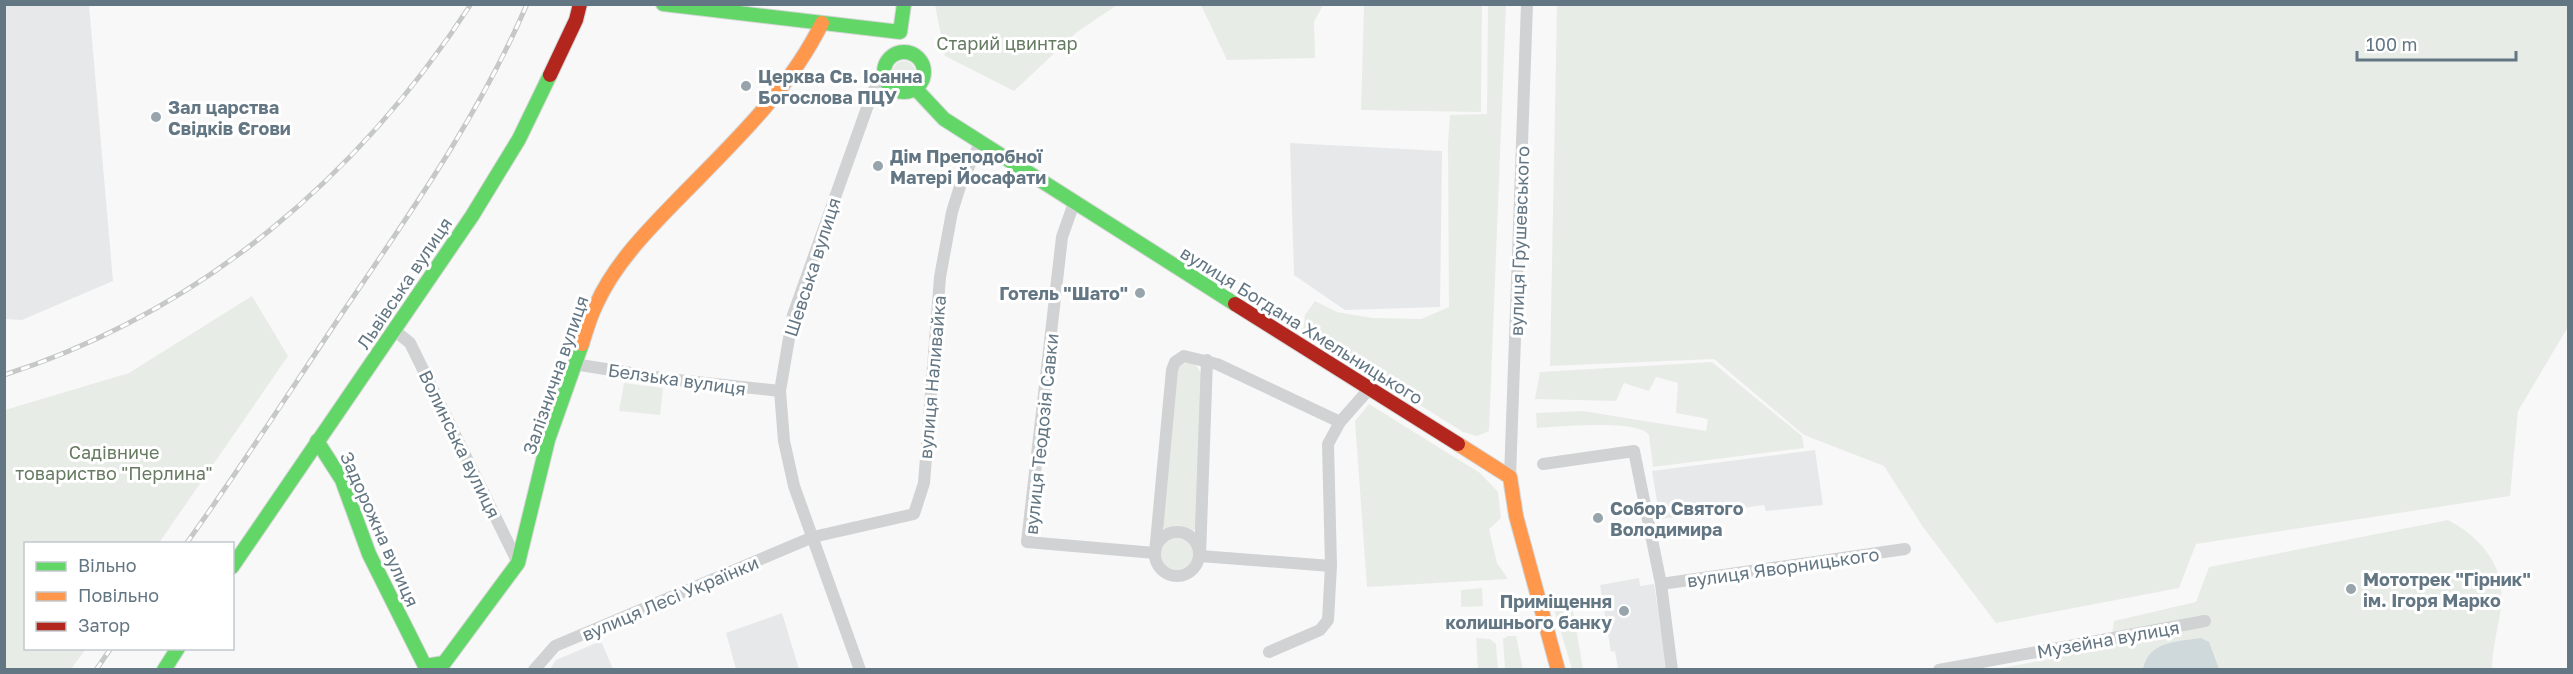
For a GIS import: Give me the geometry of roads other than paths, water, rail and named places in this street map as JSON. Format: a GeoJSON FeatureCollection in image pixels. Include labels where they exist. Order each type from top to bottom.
{"type":"FeatureCollection","features":[{"type":"Feature","properties":{"kind":"main road","name":"Львівська вулиця"},"geometry":{"type":"LineString","coordinates":[[234,564],[472,216],[519,139],[576,20],[580,4]]}},
{"type":"Feature","properties":{"kind":"main road"},"geometry":{"type":"LineString","coordinates":[[663,4],[857,29],[900,32]]}},
{"type":"Feature","properties":{"kind":"main road"},"geometry":{"type":"LineString","coordinates":[[904,4],[900,32],[904,52]]}},
{"type":"Feature","properties":{"kind":"main road","name":"Залізнична вулиця"},"geometry":{"type":"LineString","coordinates":[[425,666],[444,663],[518,563],[548,440],[573,364],[596,304],[618,268],[644,234],[734,142],[786,84],[809,49],[822,23]]}},
{"type":"Feature","properties":{"kind":"main road"},"geometry":{"type":"LineString","coordinates":[[904,52],[915,56],[923,66],[922,79],[915,88],[897,91],[885,78],[888,60],[904,52]]}},
{"type":"Feature","properties":{"kind":"main road","name":"вулиця Богдана Хмельницького"},"geometry":{"type":"LineString","coordinates":[[915,88],[944,119],[1231,303],[1510,477]]}},
{"type":"Feature","properties":{"kind":"main road","name":"Задорожна вулиця"},"geometry":{"type":"LineString","coordinates":[[317,441],[329,454],[340,475],[368,551],[425,666]]}},
{"type":"Feature","properties":{"kind":"main road"},"geometry":{"type":"LineString","coordinates":[[1510,477],[1516,516],[1558,669]]}},
{"type":"Feature","properties":{"kind":"main road"},"geometry":{"type":"LineString","coordinates":[[164,669],[177,650]]}},
{"type":"Feature","properties":{"kind":"street","name":"вулиця Грушевського"},"geometry":{"type":"LineString","coordinates":[[1510,477],[1527,4]]}},
{"type":"Feature","properties":{"kind":"street","name":"Шевська вулиця"},"geometry":{"type":"LineString","coordinates":[[860,669],[794,486],[784,441],[780,391],[793,315],[873,91],[885,78]]}},
{"type":"Feature","properties":{"kind":"street","name":"вулиця Наливайка"},"geometry":{"type":"LineString","coordinates":[[813,537],[914,514],[920,500],[924,483],[940,277],[952,212],[962,180],[981,142]]}},
{"type":"Feature","properties":{"kind":"street","name":"вулиця Теодозія Савки"},"geometry":{"type":"LineString","coordinates":[[1074,203],[1062,237],[1027,542],[1155,553]]}},
{"type":"Feature","properties":{"kind":"street","name":"Волинська вулиця"},"geometry":{"type":"LineString","coordinates":[[394,330],[410,343],[518,563]]}},
{"type":"Feature","properties":{"kind":"street"},"geometry":{"type":"LineString","coordinates":[[1208,360],[1200,556],[1191,572],[1179,577],[1165,573],[1159,568],[1155,553],[1172,370],[1176,362],[1184,356],[1208,360],[1340,422]]}},
{"type":"Feature","properties":{"kind":"street","name":"Белзька вулиця"},"geometry":{"type":"LineString","coordinates":[[573,364],[668,379],[780,391]]}},
{"type":"Feature","properties":{"kind":"street"},"geometry":{"type":"LineString","coordinates":[[1269,652],[1320,630],[1328,620],[1331,605],[1331,566],[1328,444],[1340,422],[1370,388]]}},
{"type":"Feature","properties":{"kind":"street"},"geometry":{"type":"LineString","coordinates":[[1543,464],[1634,451],[1660,584],[1671,669]]}},
{"type":"Feature","properties":{"kind":"street"},"geometry":{"type":"LineString","coordinates":[[1155,553],[1162,538],[1179,532],[1194,539],[1200,556]]}},
{"type":"Feature","properties":{"kind":"street","name":"вулиця Лесі Українки"},"geometry":{"type":"LineString","coordinates":[[534,669],[555,646],[813,537]]}},
{"type":"Feature","properties":{"kind":"street","name":"вулиця Яворницького"},"geometry":{"type":"LineString","coordinates":[[1660,584],[1905,549]]}},
{"type":"Feature","properties":{"kind":"street"},"geometry":{"type":"LineString","coordinates":[[1200,556],[1331,566]]}},
{"type":"Feature","properties":{"kind":"street","name":"Музейна вулиця"},"geometry":{"type":"LineString","coordinates":[[1940,669],[2205,621]]}},
{"type":"Feature","properties":{"kind":"railway"},"geometry":{"type":"LineString","coordinates":[[4,375],[77,348],[145,314],[210,275],[270,230],[326,180],[379,126],[427,67],[471,4]]}},
{"type":"Feature","properties":{"kind":"railway"},"geometry":{"type":"LineString","coordinates":[[187,542],[248,455],[444,159],[489,83],[527,4]]}},
{"type":"Feature","properties":{"kind":"railway"},"geometry":{"type":"LineString","coordinates":[[96,670],[110,650]]}},
{"type":"Feature","properties":{"kind":"place","name":"Церква Св. Іоанна Богослова ПЦУ"},"geometry":{"type":"Point","coordinates":[746,86]}},
{"type":"Feature","properties":{"kind":"place","name":"Зал царства Свідків Єгови"},"geometry":{"type":"Point","coordinates":[156,117]}},
{"type":"Feature","properties":{"kind":"place","name":"Дім Преподобної Матері Йосафати"},"geometry":{"type":"Point","coordinates":[878,166]}},
{"type":"Feature","properties":{"kind":"place","name":"Готель \"Шато\""},"geometry":{"type":"Point","coordinates":[1140,293]}},
{"type":"Feature","properties":{"kind":"place","name":"Собор Святого Володимира"},"geometry":{"type":"Point","coordinates":[1598,518]}},
{"type":"Feature","properties":{"kind":"place","name":"Мототрек \"Гірник\" ім. Ігоря Марко"},"geometry":{"type":"Point","coordinates":[2351,589]}},
{"type":"Feature","properties":{"kind":"place","name":"Приміщення колишнього банку"},"geometry":{"type":"Point","coordinates":[1624,611]}},
{"type":"Feature","properties":{"kind":"park label","name":"Старий цвинтар"},"geometry":{"type":"Point","coordinates":[1007,43]}},
{"type":"Feature","properties":{"kind":"park label","name":"Садівниче товариство \"Перлина\""},"geometry":{"type":"Point","coordinates":[114,462]}}]}
